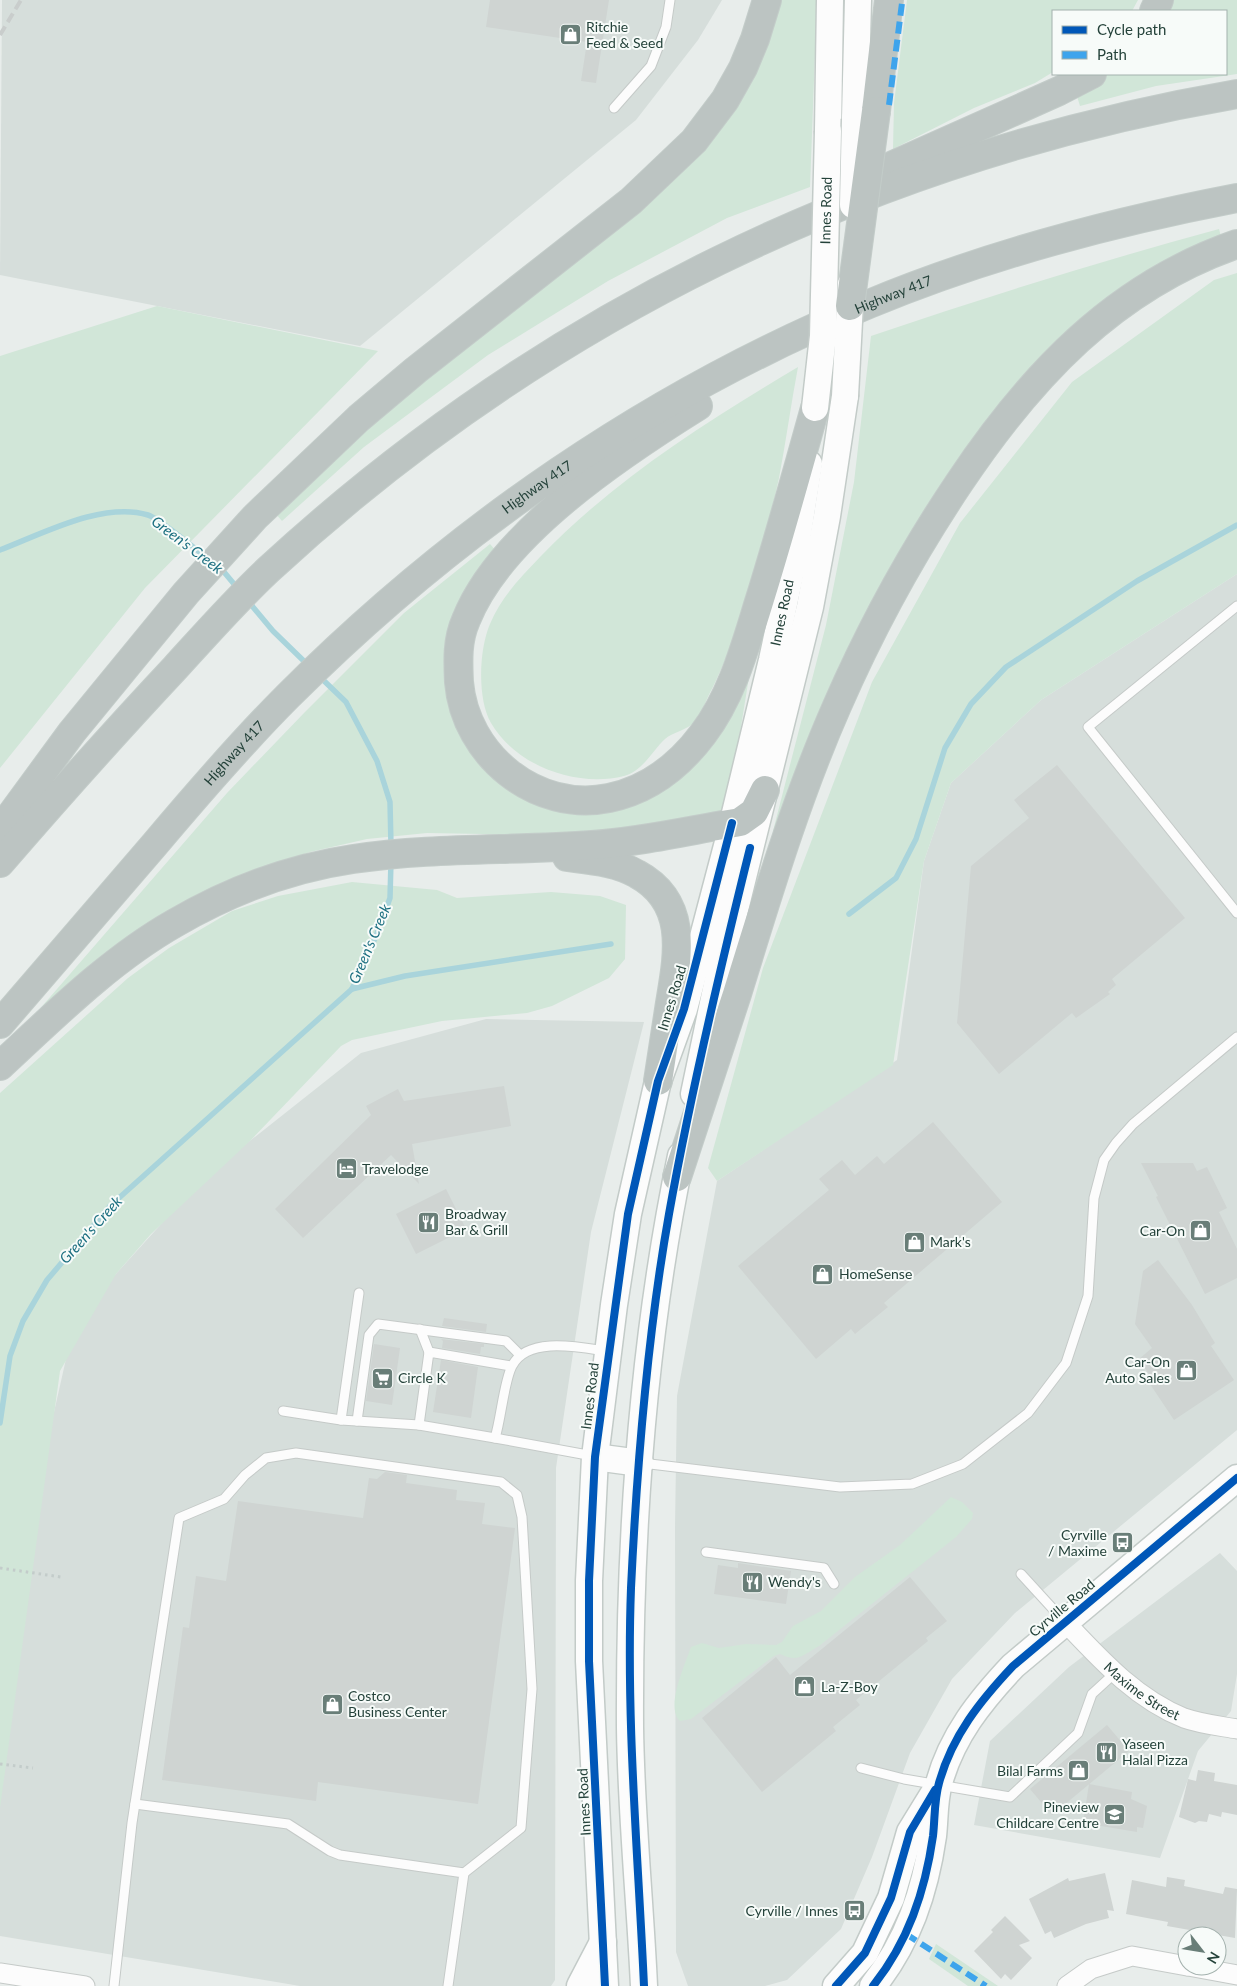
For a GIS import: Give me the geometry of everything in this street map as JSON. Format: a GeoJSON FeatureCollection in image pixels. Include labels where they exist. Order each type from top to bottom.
{"type":"FeatureCollection","features":[{"type":"Feature","properties":{"kind":"highway"},"geometry":{"type":"LineString","coordinates":[[0,830],[72,732],[186,593],[230,543],[359,418],[424,364],[631,201],[681,155],[711,120],[735,84],[750,54],[767,0]]}},
{"type":"Feature","properties":{"kind":"highway"},"geometry":{"type":"LineString","coordinates":[[850,306],[866,115],[889,0]]}},
{"type":"Feature","properties":{"kind":"highway"},"geometry":{"type":"LineString","coordinates":[[0,863],[72,780],[220,619],[267,572],[413,449],[610,304],[673,267],[733,237],[1059,91],[1090,75]]}},
{"type":"Feature","properties":{"kind":"highway"},"geometry":{"type":"LineString","coordinates":[[491,393],[575,338],[661,289],[732,254],[889,187],[981,156],[1096,123],[1237,94]]}},
{"type":"Feature","properties":{"kind":"highway","name":"Highway 417"},"geometry":{"type":"LineString","coordinates":[[0,1024],[200,791],[285,699],[335,650],[475,530],[534,487],[623,429],[734,367],[870,303],[1016,251],[1114,225],[1237,198]]}},
{"type":"Feature","properties":{"kind":"highway"},"geometry":{"type":"LineString","coordinates":[[677,1177],[803,791],[854,668],[914,554],[993,434],[1025,393],[1063,353],[1126,301],[1160,278],[1200,258],[1237,244]]}},
{"type":"Feature","properties":{"kind":"highway"},"geometry":{"type":"LineString","coordinates":[[816,408],[768,575],[743,652],[720,706],[693,747],[658,778],[639,788],[607,798],[579,800],[562,798],[526,784],[503,769],[484,748],[468,723],[460,694],[458,651],[464,622],[478,594],[502,561],[515,547],[550,514],[594,478],[670,423],[720,392],[1016,251]]}},
{"type":"Feature","properties":{"kind":"highway"},"geometry":{"type":"LineString","coordinates":[[0,1066],[108,970],[176,922],[267,881],[310,868],[352,859],[429,852],[594,845],[740,822],[754,812],[765,790]]}},
{"type":"Feature","properties":{"kind":"highway"},"geometry":{"type":"LineString","coordinates":[[494,849],[597,862],[626,868],[645,879],[663,896],[674,917],[677,942],[658,1082]]}},
{"type":"Feature","properties":{"kind":"main road","name":"Innes Road"},"geometry":{"type":"LineString","coordinates":[[605,1986],[589,1661],[589,1581],[595,1457],[628,1214],[658,1082],[684,1009],[732,823],[772,660],[795,552],[816,408],[823,336],[830,0]]}},
{"type":"Feature","properties":{"kind":"main road"},"geometry":{"type":"LineString","coordinates":[[858,0],[866,115]]}},
{"type":"Feature","properties":{"kind":"main road","name":"Innes Road"},"geometry":{"type":"LineString","coordinates":[[644,1986],[630,1729],[631,1590],[649,1357],[664,1249],[677,1177],[720,970],[802,642],[817,573],[845,396],[850,306]]}},
{"type":"Feature","properties":{"kind":"main road"},"geometry":{"type":"LineString","coordinates":[[595,1457],[640,1463]]}},
{"type":"Feature","properties":{"kind":"main road","name":"Cyrville Road"},"geometry":{"type":"LineString","coordinates":[[836,1986],[865,1953],[891,1898],[910,1832],[938,1786],[960,1731],[984,1696],[1013,1666],[1237,1478]]}},
{"type":"Feature","properties":{"kind":"main road","name":"Cyrville Road"},"geometry":{"type":"LineString","coordinates":[[873,1986],[892,1962],[914,1914],[932,1838],[938,1786]]}},
{"type":"Feature","properties":{"kind":"main road"},"geometry":{"type":"LineString","coordinates":[[580,1986],[604,1942]]}},
{"type":"Feature","properties":{"kind":"main road"},"geometry":{"type":"LineString","coordinates":[[642,1958],[660,1986]]}},
{"type":"Feature","properties":{"kind":"street","name":"Maxime Street"},"geometry":{"type":"LineString","coordinates":[[1065,1622],[1094,1654],[1148,1699],[1185,1718],[1237,1729]]}},
{"type":"Feature","properties":{"kind":"street"},"geometry":{"type":"LineString","coordinates":[[1067,1986],[1092,1970],[1132,1956],[1177,1964]]}},
{"type":"Feature","properties":{"kind":"street"},"geometry":{"type":"LineString","coordinates":[[0,1973],[85,1986]]}},
{"type":"Feature","properties":{"kind":"lane"},"geometry":{"type":"LineString","coordinates":[[614,108],[651,66],[666,27],[670,0]]}},
{"type":"Feature","properties":{"kind":"lane"},"geometry":{"type":"LineString","coordinates":[[1237,606],[1088,727],[1237,913]]}},
{"type":"Feature","properties":{"kind":"lane"},"geometry":{"type":"LineString","coordinates":[[640,1463],[840,1487],[912,1484],[963,1464],[1028,1413],[1066,1363],[1088,1296],[1094,1198],[1104,1160],[1133,1124],[1237,1036]]}},
{"type":"Feature","properties":{"kind":"lane"},"geometry":{"type":"LineString","coordinates":[[341,1420],[360,1293]]}},
{"type":"Feature","properties":{"kind":"lane"},"geometry":{"type":"LineString","coordinates":[[357,1421],[368,1335],[372,1328],[378,1324],[506,1341],[520,1355]]}},
{"type":"Feature","properties":{"kind":"lane"},"geometry":{"type":"LineString","coordinates":[[419,1425],[429,1352],[420,1330]]}},
{"type":"Feature","properties":{"kind":"lane"},"geometry":{"type":"LineString","coordinates":[[496,1438],[511,1366],[520,1355],[544,1346],[608,1351]]}},
{"type":"Feature","properties":{"kind":"lane"},"geometry":{"type":"LineString","coordinates":[[429,1352],[511,1366]]}},
{"type":"Feature","properties":{"kind":"lane"},"geometry":{"type":"LineString","coordinates":[[283,1411],[341,1420],[419,1425],[595,1457]]}},
{"type":"Feature","properties":{"kind":"lane"},"geometry":{"type":"LineString","coordinates":[[114,1986],[135,1804],[179,1518],[224,1499],[245,1475],[266,1458],[296,1453],[501,1482],[517,1495],[522,1517],[532,1689],[521,1828],[464,1873],[448,1986]]}},
{"type":"Feature","properties":{"kind":"lane"},"geometry":{"type":"LineString","coordinates":[[706,1552],[824,1568],[834,1584]]}},
{"type":"Feature","properties":{"kind":"lane"},"geometry":{"type":"LineString","coordinates":[[1021,1574],[1065,1622]]}},
{"type":"Feature","properties":{"kind":"lane"},"geometry":{"type":"LineString","coordinates":[[861,1768],[938,1786],[1010,1797],[1078,1733],[1092,1694],[1116,1672]]}},
{"type":"Feature","properties":{"kind":"lane"},"geometry":{"type":"LineString","coordinates":[[135,1804],[288,1824],[330,1851],[340,1855],[464,1873]]}},
{"type":"Feature","properties":{"kind":"path"},"geometry":{"type":"LineString","coordinates":[[0,1568],[61,1577]]}},
{"type":"Feature","properties":{"kind":"path"},"geometry":{"type":"LineString","coordinates":[[0,1764],[33,1768]]}},
{"type":"Feature","properties":{"kind":"shaded area"},"geometry":{"type":"Polygon","coordinates":[[[2,0],[722,0],[698,40],[636,120],[360,346],[0,275],[2,0]]]}},
{"type":"Feature","properties":{"kind":"shaded area"},"geometry":{"type":"Polygon","coordinates":[[[1237,574],[1237,1430],[1015,1613],[952,1679],[910,1753],[872,1857],[841,1929],[787,1980],[765,1986],[688,1986],[676,1952],[675,1528],[677,1396],[717,1181],[897,1060],[924,861],[951,783],[1041,700],[1237,574]]]}},
{"type":"Feature","properties":{"kind":"shaded area"},"geometry":{"type":"Polygon","coordinates":[[[486,1019],[644,1022],[591,1232],[556,1468],[555,1980],[551,1986],[300,1986],[0,1936],[0,1422],[50,1430],[75,1319],[203,1178],[361,1053],[486,1019]]]}},
{"type":"Feature","properties":{"kind":"shaded area"},"geometry":{"type":"Polygon","coordinates":[[[1220,1553],[1237,1571],[1237,1674],[1231,1711],[1198,1751],[1160,1858],[974,1825],[990,1741],[1069,1667],[1220,1553]]]}},
{"type":"Feature","properties":{"kind":"green space"},"geometry":{"type":"Polygon","coordinates":[[[780,0],[817,0],[810,187],[727,218],[608,281],[488,355],[364,447],[282,521],[275,513],[351,439],[660,191],[710,142],[733,110],[769,43],[780,0]]]}},
{"type":"Feature","properties":{"kind":"green space"},"geometry":{"type":"Polygon","coordinates":[[[907,0],[1138,0],[1133,10],[1052,10],[1052,73],[1035,83],[974,108],[893,149],[894,103],[907,0]]]}},
{"type":"Feature","properties":{"kind":"green space"},"geometry":{"type":"Polygon","coordinates":[[[1169,0],[1237,0],[1237,74],[1156,86],[1080,106],[1076,93],[1107,75],[1227,75],[1227,10],[1165,10],[1169,0]]]}},
{"type":"Feature","properties":{"kind":"green space"},"geometry":{"type":"Polygon","coordinates":[[[1219,229],[1222,240],[1176,260],[970,451],[781,834],[773,831],[826,625],[854,482],[871,336],[1044,280],[1219,229]]]}},
{"type":"Feature","properties":{"kind":"green space"},"geometry":{"type":"Polygon","coordinates":[[[1237,273],[1237,574],[1041,700],[951,783],[924,861],[893,1065],[717,1181],[708,1168],[763,968],[872,682],[960,523],[1072,382],[1214,280],[1237,273]]]}},
{"type":"Feature","properties":{"kind":"green space"},"geometry":{"type":"Polygon","coordinates":[[[157,306],[378,351],[145,588],[0,768],[0,356],[157,306]]]}},
{"type":"Feature","properties":{"kind":"green space"},"geometry":{"type":"Polygon","coordinates":[[[798,367],[779,478],[754,576],[729,651],[698,719],[688,727],[665,739],[637,770],[624,776],[606,779],[587,779],[568,776],[532,762],[516,751],[502,738],[486,713],[481,674],[486,634],[506,596],[540,557],[569,529],[630,477],[729,409],[798,367]]]}},
{"type":"Feature","properties":{"kind":"green space"},"geometry":{"type":"Polygon","coordinates":[[[490,544],[497,552],[446,674],[537,803],[661,791],[696,763],[719,729],[745,676],[749,677],[733,776],[722,811],[627,828],[547,835],[427,833],[367,839],[310,852],[228,881],[31,1019],[227,793],[304,713],[404,613],[490,544]]]}},
{"type":"Feature","properties":{"kind":"green space"},"geometry":{"type":"Polygon","coordinates":[[[352,882],[437,890],[457,898],[551,892],[600,896],[626,905],[625,959],[609,978],[552,1006],[527,1013],[442,1021],[352,1040],[341,1046],[251,1140],[151,1234],[116,1274],[60,1371],[0,1808],[0,1093],[128,978],[169,948],[232,911],[278,896],[352,882]]]}},
{"type":"Feature","properties":{"kind":"green space"},"geometry":{"type":"Polygon","coordinates":[[[951,1497],[962,1502],[973,1513],[972,1519],[956,1537],[819,1646],[796,1658],[780,1654],[774,1656],[691,1719],[680,1721],[676,1715],[675,1696],[691,1647],[702,1643],[719,1648],[746,1644],[776,1645],[782,1642],[793,1626],[821,1611],[855,1577],[900,1545],[951,1497]]]}},
{"type":"Feature","properties":{"kind":"green space"},"geometry":{"type":"Polygon","coordinates":[[[936,1944],[998,1986],[968,1986],[929,1959],[936,1944]]]}},
{"type":"Feature","properties":{"kind":"building","name":"Ritchie Feed & Seed"},"geometry":{"type":"Polygon","coordinates":[[[490,0],[609,0],[596,83],[581,81],[587,42],[486,27],[490,0]]]}},
{"type":"Feature","properties":{"kind":"building"},"geometry":{"type":"Polygon","coordinates":[[[1057,765],[1185,918],[1112,979],[1116,985],[1108,992],[1110,994],[1076,1018],[1072,1013],[999,1074],[957,1023],[971,866],[1029,818],[1014,800],[1057,765]]]}},
{"type":"Feature","properties":{"kind":"building","name":"Travelodge"},"geometry":{"type":"Polygon","coordinates":[[[504,1086],[511,1126],[412,1144],[419,1184],[391,1155],[303,1238],[275,1209],[371,1115],[366,1106],[398,1089],[404,1101],[504,1086]]]}},
{"type":"Feature","properties":{"kind":"building"},"geometry":{"type":"Polygon","coordinates":[[[933,1122],[1002,1202],[884,1303],[888,1307],[855,1334],[851,1329],[816,1359],[738,1266],[829,1190],[819,1179],[842,1160],[855,1175],[877,1156],[884,1164],[933,1122]]]}},
{"type":"Feature","properties":{"kind":"building","name":"Car-On"},"geometry":{"type":"Polygon","coordinates":[[[1141,1163],[1193,1163],[1197,1171],[1207,1167],[1227,1208],[1219,1212],[1237,1249],[1237,1278],[1205,1294],[1141,1163]]]}},
{"type":"Feature","properties":{"kind":"building"},"geometry":{"type":"Polygon","coordinates":[[[446,1189],[466,1229],[416,1254],[396,1214],[446,1189]]]}},
{"type":"Feature","properties":{"kind":"building","name":"Car-On Auto Sales"},"geometry":{"type":"Polygon","coordinates":[[[1158,1260],[1192,1305],[1215,1343],[1211,1346],[1234,1380],[1174,1420],[1150,1384],[1154,1382],[1139,1359],[1152,1348],[1135,1324],[1143,1271],[1158,1260]]]}},
{"type":"Feature","properties":{"kind":"building"},"geometry":{"type":"Polygon","coordinates":[[[444,1318],[487,1324],[486,1332],[442,1326],[444,1318]]]}},
{"type":"Feature","properties":{"kind":"building"},"geometry":{"type":"Polygon","coordinates":[[[441,1339],[484,1344],[484,1347],[481,1347],[480,1354],[442,1348],[443,1341],[441,1339]]]}},
{"type":"Feature","properties":{"kind":"building","name":"Circle K"},"geometry":{"type":"Polygon","coordinates":[[[374,1344],[400,1348],[392,1405],[366,1401],[374,1344]]]}},
{"type":"Feature","properties":{"kind":"building"},"geometry":{"type":"Polygon","coordinates":[[[441,1360],[478,1367],[471,1418],[433,1412],[441,1360]]]}},
{"type":"Feature","properties":{"kind":"building","name":"Costco Business Center"},"geometry":{"type":"Polygon","coordinates":[[[385,1472],[407,1475],[406,1483],[457,1490],[456,1500],[485,1503],[482,1524],[515,1528],[478,1804],[318,1782],[316,1801],[162,1780],[183,1627],[189,1628],[196,1576],[226,1581],[238,1501],[363,1518],[369,1478],[377,1479],[385,1472]]]}},
{"type":"Feature","properties":{"kind":"building","name":"Wendy's"},"geometry":{"type":"Polygon","coordinates":[[[738,1563],[791,1571],[786,1604],[714,1594],[718,1565],[738,1568],[738,1563]]]}},
{"type":"Feature","properties":{"kind":"building","name":"La-Z-Boy"},"geometry":{"type":"Polygon","coordinates":[[[910,1577],[947,1621],[926,1638],[928,1641],[856,1700],[860,1705],[833,1727],[836,1731],[762,1792],[702,1718],[776,1657],[790,1675],[910,1577]]]}},
{"type":"Feature","properties":{"kind":"building"},"geometry":{"type":"Polygon","coordinates":[[[1107,1725],[1129,1751],[1052,1815],[1030,1789],[1107,1725]]]}},
{"type":"Feature","properties":{"kind":"building"},"geometry":{"type":"Polygon","coordinates":[[[1198,1770],[1215,1773],[1214,1781],[1237,1785],[1237,1815],[1222,1812],[1221,1817],[1209,1814],[1207,1822],[1199,1821],[1195,1823],[1179,1817],[1188,1779],[1196,1781],[1198,1770]]]}},
{"type":"Feature","properties":{"kind":"building","name":"Pineview Childcare Centre"},"geometry":{"type":"Polygon","coordinates":[[[1089,1784],[1132,1792],[1131,1799],[1147,1806],[1143,1828],[1137,1827],[1137,1832],[1083,1823],[1089,1784]]]}},
{"type":"Feature","properties":{"kind":"building"},"geometry":{"type":"Polygon","coordinates":[[[1105,1873],[1114,1911],[1107,1910],[1109,1918],[1086,1924],[1054,1938],[1051,1931],[1045,1934],[1029,1899],[1068,1878],[1069,1881],[1105,1873]]]}},
{"type":"Feature","properties":{"kind":"building"},"geometry":{"type":"Polygon","coordinates":[[[1167,1877],[1185,1880],[1184,1886],[1223,1894],[1225,1887],[1237,1889],[1235,1938],[1227,1937],[1227,1926],[1177,1926],[1177,1928],[1167,1926],[1168,1922],[1126,1914],[1132,1880],[1166,1887],[1167,1877]]]}},
{"type":"Feature","properties":{"kind":"building"},"geometry":{"type":"Polygon","coordinates":[[[1005,1916],[1030,1941],[1019,1945],[1032,1958],[1011,1980],[1005,1974],[1001,1979],[974,1951],[993,1932],[991,1930],[1005,1916]]]}},
{"type":"Feature","properties":{"kind":"waterway","name":"Green's Creek"},"geometry":{"type":"LineString","coordinates":[[0,550],[73,521],[112,512],[130,512],[148,515],[169,528],[207,558]]}},
{"type":"Feature","properties":{"kind":"waterway"},"geometry":{"type":"LineString","coordinates":[[849,914],[896,878],[916,839],[945,748],[971,704],[1006,667],[1137,581],[1237,525]]}},
{"type":"Feature","properties":{"kind":"waterway","name":"Green's Creek"},"geometry":{"type":"LineString","coordinates":[[219,566],[239,590]]}},
{"type":"Feature","properties":{"kind":"waterway","name":"Green's Creek"},"geometry":{"type":"LineString","coordinates":[[248,601],[273,631],[310,667]]}},
{"type":"Feature","properties":{"kind":"waterway","name":"Green's Creek"},"geometry":{"type":"LineString","coordinates":[[320,677],[346,702],[377,761],[390,802],[391,846]]}},
{"type":"Feature","properties":{"kind":"waterway","name":"Green's Creek"},"geometry":{"type":"LineString","coordinates":[[0,1423],[10,1356],[23,1321],[47,1280],[110,1206],[352,989],[376,936],[390,898],[391,861]]}},
{"type":"Feature","properties":{"kind":"waterway"},"geometry":{"type":"LineString","coordinates":[[352,989],[405,976],[611,944]]}},
{"type":"Feature","properties":{"kind":"railway"},"geometry":{"type":"LineString","coordinates":[[0,35],[21,0]]}},
{"type":"Feature","properties":{"kind":"marked path"},"geometry":{"type":"LineString","coordinates":[[889,105],[902,3]]}},
{"type":"Feature","properties":{"kind":"marked path"},"geometry":{"type":"LineString","coordinates":[[906,1934],[986,1986]]}},
{"type":"Feature","properties":{"kind":"cycle path"},"geometry":{"type":"LineString","coordinates":[[605,1986],[589,1661],[589,1581],[595,1457],[628,1214],[658,1081],[684,1009],[732,823]]}},
{"type":"Feature","properties":{"kind":"cycle path"},"geometry":{"type":"LineString","coordinates":[[644,1986],[633,1787],[630,1688],[633,1541],[644,1400],[661,1260],[669,1214],[706,1030],[750,848]]}},
{"type":"Feature","properties":{"kind":"cycle path"},"geometry":{"type":"LineString","coordinates":[[873,1986],[896,1952],[920,1896],[930,1857],[939,1783],[951,1750],[968,1720],[989,1692],[1013,1666],[1237,1478]]}},
{"type":"Feature","properties":{"kind":"cycle path"},"geometry":{"type":"LineString","coordinates":[[836,1986],[865,1953],[891,1898],[910,1832],[935,1790]]}},
{"type":"Feature","properties":{"kind":"place","name":"Ritchie Feed & Seed"},"geometry":{"type":"Point","coordinates":[570,35]}},
{"type":"Feature","properties":{"kind":"place","name":"Travelodge"},"geometry":{"type":"Point","coordinates":[346,1169]}},
{"type":"Feature","properties":{"kind":"place","name":"Broadway Bar & Grill"},"geometry":{"type":"Point","coordinates":[429,1222]}},
{"type":"Feature","properties":{"kind":"place","name":"Car-On"},"geometry":{"type":"Point","coordinates":[1201,1231]}},
{"type":"Feature","properties":{"kind":"place","name":"Mark's"},"geometry":{"type":"Point","coordinates":[914,1242]}},
{"type":"Feature","properties":{"kind":"place","name":"HomeSense"},"geometry":{"type":"Point","coordinates":[823,1274]}},
{"type":"Feature","properties":{"kind":"place","name":"Car-On Auto Sales"},"geometry":{"type":"Point","coordinates":[1186,1370]}},
{"type":"Feature","properties":{"kind":"place","name":"Circle K"},"geometry":{"type":"Point","coordinates":[382,1378]}},
{"type":"Feature","properties":{"kind":"place","name":"Cyrville / Maxime"},"geometry":{"type":"Point","coordinates":[1123,1543]}},
{"type":"Feature","properties":{"kind":"place","name":"Wendy's"},"geometry":{"type":"Point","coordinates":[752,1582]}},
{"type":"Feature","properties":{"kind":"place","name":"La-Z-Boy"},"geometry":{"type":"Point","coordinates":[805,1687]}},
{"type":"Feature","properties":{"kind":"place","name":"Costco Business Center"},"geometry":{"type":"Point","coordinates":[332,1704]}},
{"type":"Feature","properties":{"kind":"place","name":"Yaseen Halal Pizza"},"geometry":{"type":"Point","coordinates":[1106,1752]}},
{"type":"Feature","properties":{"kind":"place","name":"Bilal Farms"},"geometry":{"type":"Point","coordinates":[1079,1771]}},
{"type":"Feature","properties":{"kind":"place","name":"Pineview Childcare Centre"},"geometry":{"type":"Point","coordinates":[1115,1815]}},
{"type":"Feature","properties":{"kind":"place","name":"Cyrville / Innes"},"geometry":{"type":"Point","coordinates":[854,1911]}}]}
